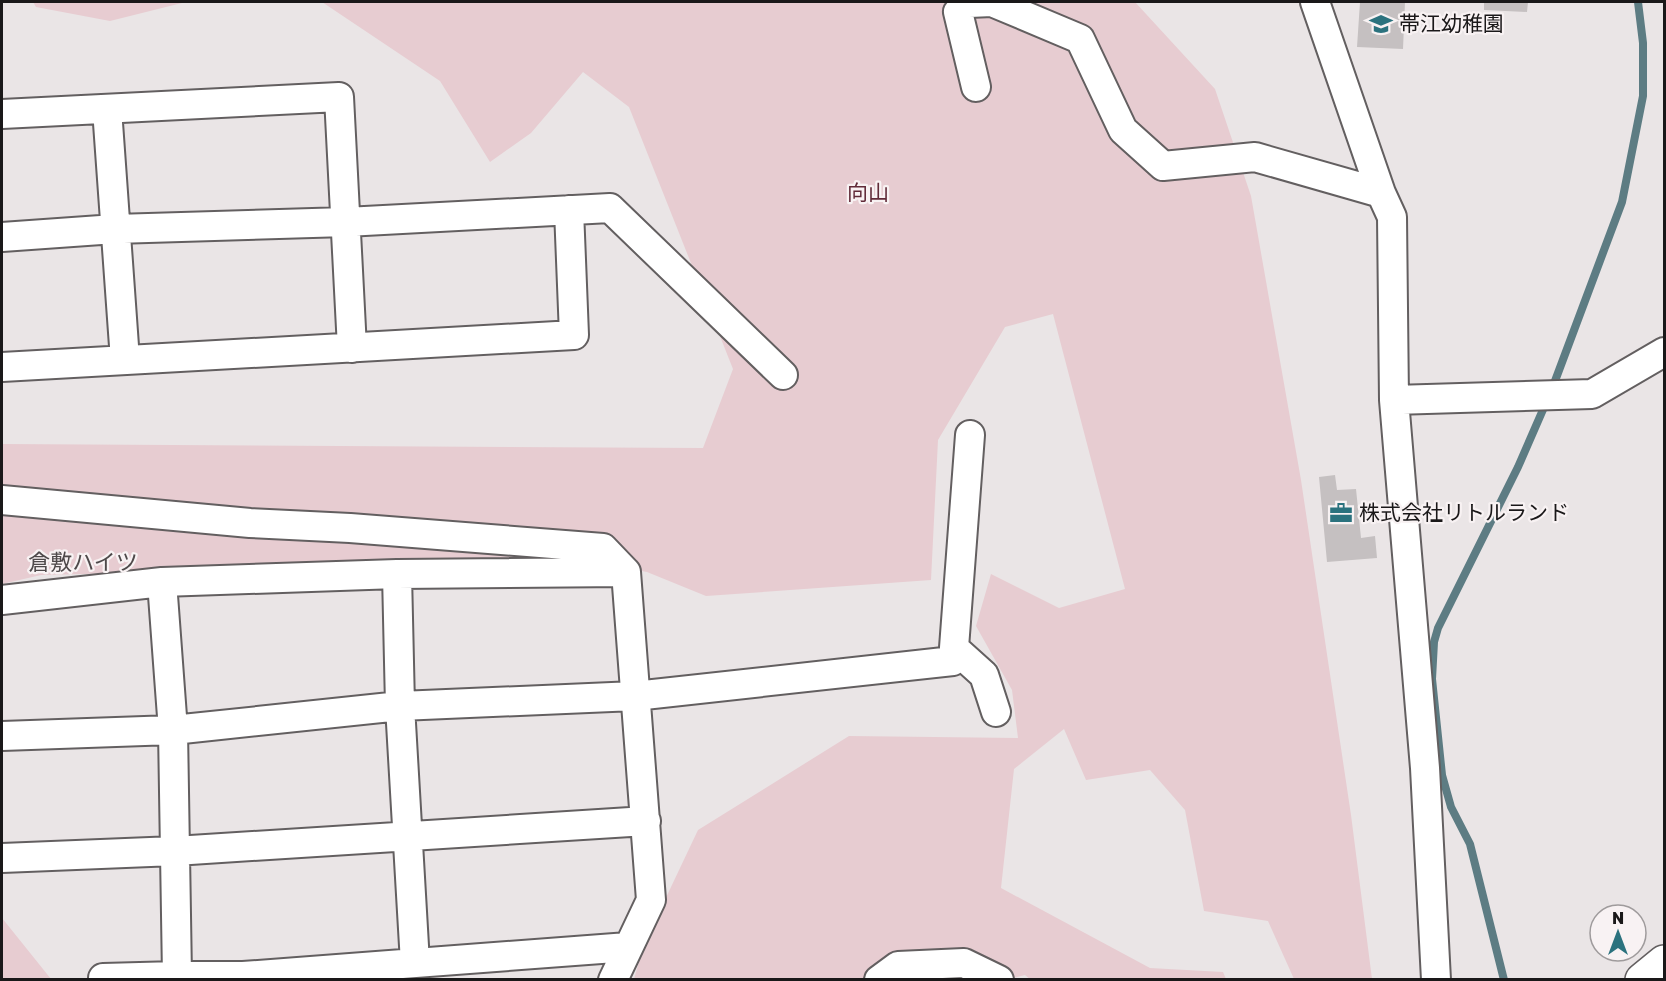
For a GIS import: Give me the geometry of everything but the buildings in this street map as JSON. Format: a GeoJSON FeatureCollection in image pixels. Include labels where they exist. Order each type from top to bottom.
{"type":"FeatureCollection","features":[{"type":"Feature","properties":{"kind":"main road"},"geometry":{"type":"LineString","coordinates":[[1642,980],[1665,962]]}},
{"type":"Feature","properties":{"kind":"street"},"geometry":{"type":"LineString","coordinates":[[976,87],[958,12],[969,3],[992,2],[1080,39],[1123,130],[1163,166],[1255,157],[1381,193]]}},
{"type":"Feature","properties":{"kind":"street"},"geometry":{"type":"LineString","coordinates":[[1315,2],[1381,193],[1392,217],[1394,400],[1425,768],[1436,980]]}},
{"type":"Feature","properties":{"kind":"street"},"geometry":{"type":"LineString","coordinates":[[2,114],[339,97],[352,348]]}},
{"type":"Feature","properties":{"kind":"street"},"geometry":{"type":"LineString","coordinates":[[107,109],[125,360]]}},
{"type":"Feature","properties":{"kind":"street"},"geometry":{"type":"LineString","coordinates":[[2,237],[115,229],[346,222],[610,208],[783,375]]}},
{"type":"Feature","properties":{"kind":"street"},"geometry":{"type":"LineString","coordinates":[[2,367],[574,335],[569,210]]}},
{"type":"Feature","properties":{"kind":"street"},"geometry":{"type":"LineString","coordinates":[[1394,400],[1592,394],[1665,352]]}},
{"type":"Feature","properties":{"kind":"street"},"geometry":{"type":"LineString","coordinates":[[2,736],[172,730],[400,706],[635,696],[953,661],[970,435]]}},
{"type":"Feature","properties":{"kind":"street"},"geometry":{"type":"LineString","coordinates":[[2,500],[250,523],[350,528],[603,548],[626,572],[651,900],[613,980]]}},
{"type":"Feature","properties":{"kind":"street"},"geometry":{"type":"LineString","coordinates":[[2,600],[162,582],[397,574],[626,572]]}},
{"type":"Feature","properties":{"kind":"street"},"geometry":{"type":"LineString","coordinates":[[397,574],[400,706],[415,963]]}},
{"type":"Feature","properties":{"kind":"street"},"geometry":{"type":"LineString","coordinates":[[162,582],[172,730],[177,976]]}},
{"type":"Feature","properties":{"kind":"street"},"geometry":{"type":"LineString","coordinates":[[954,648],[984,675],[996,712]]}},
{"type":"Feature","properties":{"kind":"street"},"geometry":{"type":"LineString","coordinates":[[2,858],[175,851],[646,821]]}},
{"type":"Feature","properties":{"kind":"street"},"geometry":{"type":"LineString","coordinates":[[103,978],[177,976],[239,978],[628,947]]}},
{"type":"Feature","properties":{"kind":"street"},"geometry":{"type":"LineString","coordinates":[[879,980],[898,966],[964,963],[999,980]]}},
{"type":"Feature","properties":{"kind":"green space"},"geometry":{"type":"Polygon","coordinates":[[[33,2],[186,2],[110,21],[36,7],[33,2]]]}},
{"type":"Feature","properties":{"kind":"green space","name":"向山"},"geometry":{"type":"Polygon","coordinates":[[[322,2],[1135,2],[1215,89],[1251,196],[1301,480],[1351,815],[1372,979],[1294,979],[1268,921],[1204,911],[1185,810],[1150,770],[1086,780],[1064,729],[1014,769],[1001,888],[1150,968],[1223,972],[1226,979],[1031,980],[1025,975],[1005,980],[634,979],[644,944],[698,830],[849,736],[1018,738],[1012,690],[976,626],[991,574],[1059,608],[1125,589],[1053,314],[1005,327],[938,440],[931,580],[706,596],[647,572],[591,562],[41,575],[2,584],[2,444],[703,448],[733,369],[629,107],[583,72],[531,133],[490,162],[440,81],[322,2]]]}},
{"type":"Feature","properties":{"kind":"green space"},"geometry":{"type":"Polygon","coordinates":[[[2,918],[51,979],[2,979],[2,918]]]}},
{"type":"Feature","properties":{"kind":"waterway"},"geometry":{"type":"LineString","coordinates":[[1504,980],[1470,844],[1451,807],[1442,775],[1432,679],[1434,642],[1438,628],[1518,467],[1552,389],[1622,202],[1643,96],[1643,43],[1638,2]]}},
{"type":"Feature","properties":{"kind":"place","name":"帯江幼稚園"},"geometry":{"type":"Point","coordinates":[1381,24]}},
{"type":"Feature","properties":{"kind":"place","name":"株式会社リトルランド"},"geometry":{"type":"Point","coordinates":[1341,513]}},
{"type":"Feature","properties":{"kind":"district","name":"倉敷ハイツ"},"geometry":{"type":"Point","coordinates":[83,562]}}]}
